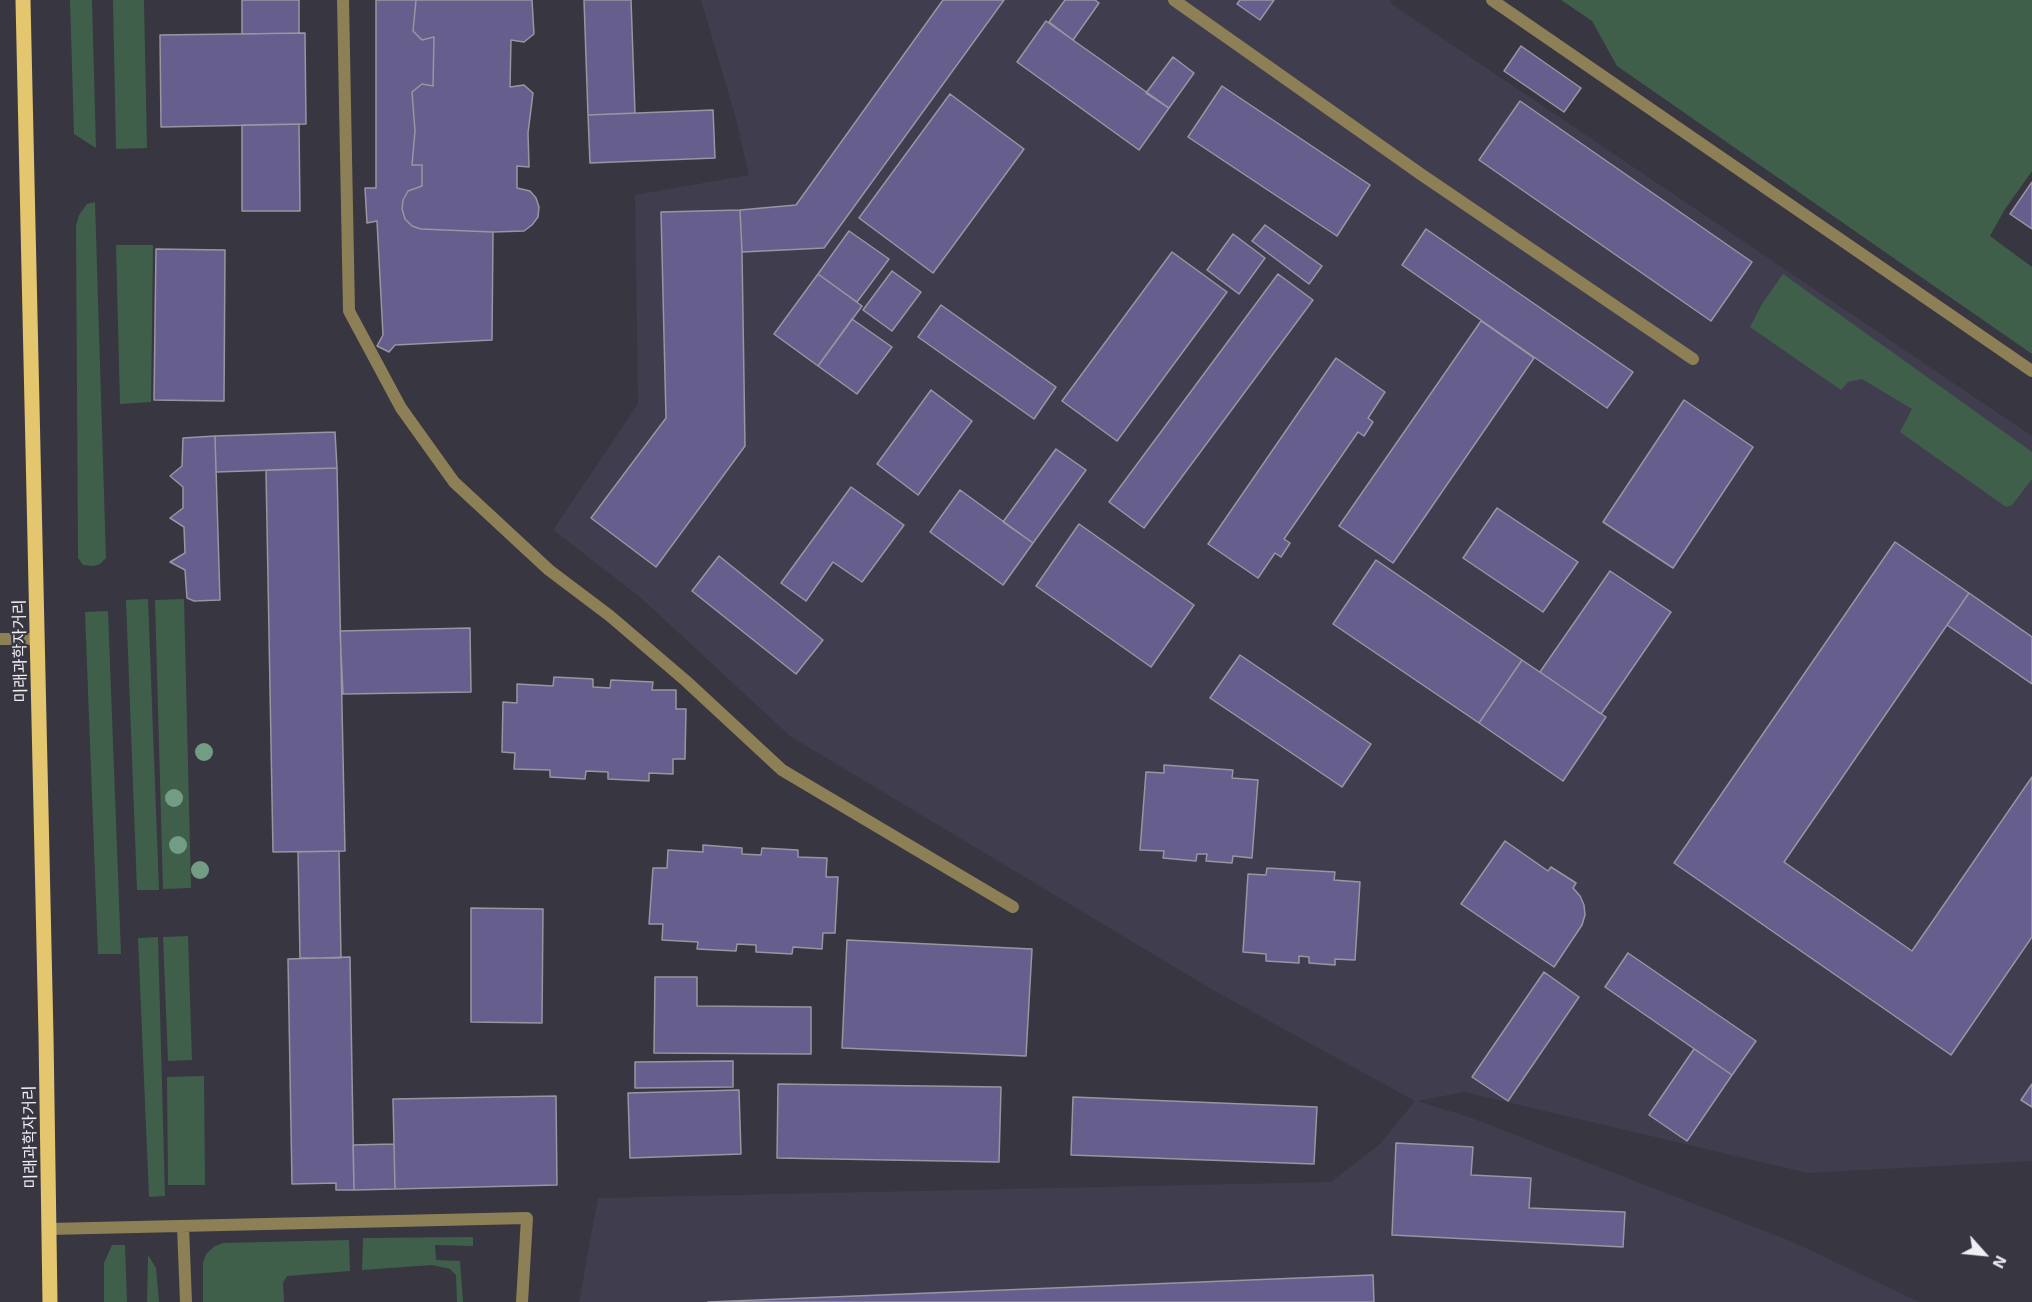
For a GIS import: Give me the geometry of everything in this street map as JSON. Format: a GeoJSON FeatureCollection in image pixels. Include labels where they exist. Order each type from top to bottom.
{"type":"FeatureCollection","features":[{"type":"Feature","properties":{"kind":"main road","name":"미래과학자거리"},"geometry":{"type":"LineString","coordinates":[[23,0],[50,1302]]}},
{"type":"Feature","properties":{"kind":"street"},"geometry":{"type":"LineString","coordinates":[[343,0],[346,258],[349,311],[401,408],[454,482],[549,570],[610,616],[686,681],[782,770],[1013,907]]}},
{"type":"Feature","properties":{"kind":"street"},"geometry":{"type":"LineString","coordinates":[[1174,0],[1422,176],[1693,359]]}},
{"type":"Feature","properties":{"kind":"street"},"geometry":{"type":"LineString","coordinates":[[1492,0],[2032,371]]}},
{"type":"Feature","properties":{"kind":"street"},"geometry":{"type":"LineString","coordinates":[[0,639],[38,639]]}},
{"type":"Feature","properties":{"kind":"street"},"geometry":{"type":"LineString","coordinates":[[49,1229],[527,1218],[522,1302]]}},
{"type":"Feature","properties":{"kind":"street"},"geometry":{"type":"LineString","coordinates":[[183,1226],[186,1302]]}},
{"type":"Feature","properties":{"kind":"shaded area"},"geometry":{"type":"Polygon","coordinates":[[[701,0],[1392,0],[1390,3],[2032,436],[2032,1161],[1808,1173],[1464,1092],[1417,1101],[1469,1117],[1793,1242],[1919,1302],[579,1302],[598,1198],[1331,1182],[1379,1145],[1415,1101],[1213,990],[790,736],[640,597],[553,530],[638,404],[635,195],[749,175],[735,115],[701,0]]]}},
{"type":"Feature","properties":{"kind":"green space"},"geometry":{"type":"Polygon","coordinates":[[[70,0],[92,0],[96,148],[74,134],[70,0]]]}},
{"type":"Feature","properties":{"kind":"green space"},"geometry":{"type":"Polygon","coordinates":[[[113,0],[144,0],[147,148],[116,149],[113,0]]]}},
{"type":"Feature","properties":{"kind":"green space"},"geometry":{"type":"Polygon","coordinates":[[[1561,0],[2032,0],[2032,171],[2005,209],[1990,236],[2032,267],[2032,354],[1617,66],[1592,21],[1561,0]]]}},
{"type":"Feature","properties":{"kind":"green space"},"geometry":{"type":"Polygon","coordinates":[[[95,202],[106,558],[94,566],[83,565],[78,558],[76,226],[79,215],[87,204],[95,202]]]}},
{"type":"Feature","properties":{"kind":"green space"},"geometry":{"type":"Polygon","coordinates":[[[116,245],[153,245],[151,402],[120,404],[116,245]]]}},
{"type":"Feature","properties":{"kind":"green space"},"geometry":{"type":"Polygon","coordinates":[[[1783,274],[2032,452],[2032,479],[2012,505],[2006,507],[1900,432],[1912,409],[1862,379],[1848,382],[1841,390],[1750,327],[1762,304],[1783,274]]]}},
{"type":"Feature","properties":{"kind":"green space"},"geometry":{"type":"Polygon","coordinates":[[[148,599],[159,890],[137,890],[126,600],[148,599]]]}},
{"type":"Feature","properties":{"kind":"green space"},"geometry":{"type":"Polygon","coordinates":[[[184,599],[191,888],[163,889],[155,600],[184,599]]]}},
{"type":"Feature","properties":{"kind":"green space"},"geometry":{"type":"Polygon","coordinates":[[[108,611],[121,954],[98,954],[85,612],[108,611]]]}},
{"type":"Feature","properties":{"kind":"green space"},"geometry":{"type":"Polygon","coordinates":[[[188,936],[192,1060],[168,1061],[163,937],[188,936]]]}},
{"type":"Feature","properties":{"kind":"green space"},"geometry":{"type":"Polygon","coordinates":[[[158,937],[165,1196],[149,1197],[138,938],[158,937]]]}},
{"type":"Feature","properties":{"kind":"green space"},"geometry":{"type":"Polygon","coordinates":[[[204,1076],[205,1185],[168,1185],[167,1077],[204,1076]]]}},
{"type":"Feature","properties":{"kind":"green space"},"geometry":{"type":"Polygon","coordinates":[[[473,1237],[473,1246],[435,1245],[436,1260],[460,1261],[463,1302],[457,1302],[456,1275],[450,1269],[432,1265],[362,1270],[363,1238],[473,1237]]]}},
{"type":"Feature","properties":{"kind":"green space"},"geometry":{"type":"Polygon","coordinates":[[[349,1240],[350,1271],[287,1276],[283,1283],[284,1302],[203,1302],[203,1263],[206,1254],[215,1246],[223,1243],[349,1240]]]}},
{"type":"Feature","properties":{"kind":"green space"},"geometry":{"type":"Polygon","coordinates":[[[112,1245],[125,1245],[127,1302],[104,1302],[104,1263],[112,1245]]]}},
{"type":"Feature","properties":{"kind":"green space"},"geometry":{"type":"Polygon","coordinates":[[[148,1255],[156,1268],[159,1302],[147,1302],[148,1255]]]}},
{"type":"Feature","properties":{"kind":"building"},"geometry":{"type":"Polygon","coordinates":[[[242,0],[299,0],[299,33],[242,34],[242,0]]]}},
{"type":"Feature","properties":{"kind":"building"},"geometry":{"type":"Polygon","coordinates":[[[376,0],[416,0],[413,31],[422,40],[434,37],[433,86],[422,84],[412,92],[415,131],[412,165],[422,165],[422,186],[408,191],[403,200],[402,209],[405,219],[412,226],[421,229],[493,232],[492,340],[395,345],[389,352],[377,346],[383,335],[377,221],[367,223],[365,188],[376,188],[376,0]]]}},
{"type":"Feature","properties":{"kind":"building"},"geometry":{"type":"Polygon","coordinates":[[[416,0],[532,0],[534,34],[524,42],[511,40],[510,87],[524,85],[533,93],[528,133],[529,167],[517,166],[517,188],[530,191],[539,207],[538,217],[524,231],[421,229],[412,226],[405,219],[402,209],[403,200],[408,191],[422,186],[422,165],[412,165],[415,131],[412,92],[422,84],[433,86],[434,37],[422,40],[413,31],[416,0]]]}},
{"type":"Feature","properties":{"kind":"building"},"geometry":{"type":"Polygon","coordinates":[[[584,0],[631,0],[635,113],[588,115],[584,0]]]}},
{"type":"Feature","properties":{"kind":"building"},"geometry":{"type":"Polygon","coordinates":[[[943,0],[1004,0],[824,248],[742,252],[740,210],[796,205],[943,0]]]}},
{"type":"Feature","properties":{"kind":"building"},"geometry":{"type":"Polygon","coordinates":[[[1065,0],[1095,0],[1099,3],[1073,40],[1049,22],[1065,0]]]}},
{"type":"Feature","properties":{"kind":"building"},"geometry":{"type":"Polygon","coordinates":[[[1240,0],[1274,0],[1260,20],[1237,4],[1240,0]]]}},
{"type":"Feature","properties":{"kind":"building"},"geometry":{"type":"Polygon","coordinates":[[[1046,21],[1169,108],[1139,150],[1017,62],[1046,21]]]}},
{"type":"Feature","properties":{"kind":"building"},"geometry":{"type":"Polygon","coordinates":[[[305,33],[306,124],[161,127],[160,35],[305,33]]]}},
{"type":"Feature","properties":{"kind":"building"},"geometry":{"type":"Polygon","coordinates":[[[1521,46],[1581,88],[1564,112],[1504,71],[1521,46]]]}},
{"type":"Feature","properties":{"kind":"building"},"geometry":{"type":"Polygon","coordinates":[[[1173,57],[1194,73],[1169,108],[1146,93],[1173,57]]]}},
{"type":"Feature","properties":{"kind":"building"},"geometry":{"type":"Polygon","coordinates":[[[1222,86],[1370,185],[1337,236],[1188,137],[1222,86]]]}},
{"type":"Feature","properties":{"kind":"building"},"geometry":{"type":"Polygon","coordinates":[[[950,94],[1024,149],[933,273],[859,218],[950,94]]]}},
{"type":"Feature","properties":{"kind":"building"},"geometry":{"type":"Polygon","coordinates":[[[1520,101],[1752,262],[1711,321],[1479,160],[1520,101]]]}},
{"type":"Feature","properties":{"kind":"building"},"geometry":{"type":"Polygon","coordinates":[[[713,110],[715,158],[590,163],[588,115],[713,110]]]}},
{"type":"Feature","properties":{"kind":"building"},"geometry":{"type":"Polygon","coordinates":[[[299,124],[300,211],[242,211],[242,125],[299,124]]]}},
{"type":"Feature","properties":{"kind":"building"},"geometry":{"type":"Polygon","coordinates":[[[2032,182],[2032,229],[2010,214],[2032,182]]]}},
{"type":"Feature","properties":{"kind":"building"},"geometry":{"type":"Polygon","coordinates":[[[740,210],[745,446],[656,567],[591,518],[666,418],[661,212],[740,210]]]}},
{"type":"Feature","properties":{"kind":"building"},"geometry":{"type":"Polygon","coordinates":[[[1265,225],[1322,266],[1309,284],[1252,241],[1265,225]]]}},
{"type":"Feature","properties":{"kind":"building"},"geometry":{"type":"Polygon","coordinates":[[[1426,229],[1633,372],[1607,408],[1402,265],[1426,229]]]}},
{"type":"Feature","properties":{"kind":"building"},"geometry":{"type":"Polygon","coordinates":[[[849,231],[889,259],[857,302],[818,274],[849,231]]]}},
{"type":"Feature","properties":{"kind":"building"},"geometry":{"type":"Polygon","coordinates":[[[1233,234],[1265,258],[1239,294],[1207,270],[1233,234]]]}},
{"type":"Feature","properties":{"kind":"building"},"geometry":{"type":"Polygon","coordinates":[[[156,249],[225,250],[224,401],[154,400],[156,249]]]}},
{"type":"Feature","properties":{"kind":"building"},"geometry":{"type":"Polygon","coordinates":[[[1172,252],[1227,292],[1117,441],[1062,401],[1172,252]]]}},
{"type":"Feature","properties":{"kind":"building"},"geometry":{"type":"Polygon","coordinates":[[[892,271],[921,292],[892,331],[863,310],[892,271]]]}},
{"type":"Feature","properties":{"kind":"building"},"geometry":{"type":"Polygon","coordinates":[[[818,274],[862,306],[818,366],[774,334],[818,274]]]}},
{"type":"Feature","properties":{"kind":"building"},"geometry":{"type":"Polygon","coordinates":[[[1278,274],[1313,300],[1144,528],[1109,502],[1278,274]]]}},
{"type":"Feature","properties":{"kind":"building"},"geometry":{"type":"Polygon","coordinates":[[[941,305],[1056,387],[1034,419],[918,337],[941,305]]]}},
{"type":"Feature","properties":{"kind":"building"},"geometry":{"type":"Polygon","coordinates":[[[852,319],[892,347],[857,394],[818,366],[852,319]]]}},
{"type":"Feature","properties":{"kind":"building"},"geometry":{"type":"Polygon","coordinates":[[[1481,321],[1534,358],[1393,563],[1339,526],[1481,321]]]}},
{"type":"Feature","properties":{"kind":"building"},"geometry":{"type":"Polygon","coordinates":[[[1336,358],[1385,392],[1368,418],[1373,422],[1364,436],[1358,432],[1284,539],[1290,543],[1281,557],[1275,553],[1258,578],[1208,544],[1336,358]]]}},
{"type":"Feature","properties":{"kind":"building"},"geometry":{"type":"Polygon","coordinates":[[[931,390],[972,421],[918,495],[877,464],[931,390]]]}},
{"type":"Feature","properties":{"kind":"building"},"geometry":{"type":"Polygon","coordinates":[[[1684,400],[1753,447],[1673,568],[1603,522],[1684,400]]]}},
{"type":"Feature","properties":{"kind":"building"},"geometry":{"type":"Polygon","coordinates":[[[335,432],[337,468],[216,472],[215,436],[335,432]]]}},
{"type":"Feature","properties":{"kind":"building"},"geometry":{"type":"Polygon","coordinates":[[[215,436],[220,600],[194,601],[187,598],[185,570],[170,562],[185,553],[184,527],[170,518],[183,508],[183,487],[170,476],[182,466],[183,438],[215,436]]]}},
{"type":"Feature","properties":{"kind":"building"},"geometry":{"type":"Polygon","coordinates":[[[1056,449],[1086,470],[1033,543],[1003,522],[1056,449]]]}},
{"type":"Feature","properties":{"kind":"building"},"geometry":{"type":"Polygon","coordinates":[[[337,468],[345,851],[273,852],[266,470],[337,468]]]}},
{"type":"Feature","properties":{"kind":"building"},"geometry":{"type":"Polygon","coordinates":[[[851,487],[904,525],[862,582],[833,562],[806,601],[781,583],[851,487]]]}},
{"type":"Feature","properties":{"kind":"building"},"geometry":{"type":"Polygon","coordinates":[[[960,490],[1033,543],[1003,585],[930,532],[960,490]]]}},
{"type":"Feature","properties":{"kind":"building"},"geometry":{"type":"Polygon","coordinates":[[[1497,508],[1578,562],[1543,612],[1463,558],[1497,508]]]}},
{"type":"Feature","properties":{"kind":"building"},"geometry":{"type":"Polygon","coordinates":[[[1079,524],[1194,605],[1151,667],[1036,586],[1079,524]]]}},
{"type":"Feature","properties":{"kind":"building"},"geometry":{"type":"Polygon","coordinates":[[[1895,542],[1969,593],[1784,862],[1912,951],[2032,777],[2032,937],[1951,1055],[1674,863],[1895,542]]]}},
{"type":"Feature","properties":{"kind":"building"},"geometry":{"type":"Polygon","coordinates":[[[719,556],[823,640],[796,674],[692,591],[719,556]]]}},
{"type":"Feature","properties":{"kind":"building"},"geometry":{"type":"Polygon","coordinates":[[[1376,560],[1522,660],[1479,723],[1333,624],[1376,560]]]}},
{"type":"Feature","properties":{"kind":"building"},"geometry":{"type":"Polygon","coordinates":[[[1610,571],[1671,612],[1601,714],[1540,672],[1610,571]]]}},
{"type":"Feature","properties":{"kind":"building"},"geometry":{"type":"Polygon","coordinates":[[[1969,593],[2032,637],[2032,684],[1947,625],[1969,593]]]}},
{"type":"Feature","properties":{"kind":"building"},"geometry":{"type":"Polygon","coordinates":[[[470,628],[471,692],[343,694],[340,631],[470,628]]]}},
{"type":"Feature","properties":{"kind":"building"},"geometry":{"type":"Polygon","coordinates":[[[1240,655],[1371,744],[1342,787],[1210,698],[1240,655]]]}},
{"type":"Feature","properties":{"kind":"building"},"geometry":{"type":"Polygon","coordinates":[[[1522,660],[1606,717],[1563,781],[1479,723],[1522,660]]]}},
{"type":"Feature","properties":{"kind":"building"},"geometry":{"type":"Polygon","coordinates":[[[554,677],[593,679],[593,687],[610,688],[611,680],[653,682],[652,690],[676,690],[676,709],[686,709],[685,759],[673,759],[673,774],[649,773],[649,781],[608,779],[608,772],[586,771],[585,779],[550,777],[550,770],[514,769],[515,753],[502,752],[503,702],[517,703],[517,684],[553,686],[554,677]]]}},
{"type":"Feature","properties":{"kind":"building"},"geometry":{"type":"Polygon","coordinates":[[[1164,765],[1233,770],[1232,778],[1258,780],[1252,858],[1233,856],[1232,863],[1206,861],[1207,854],[1197,854],[1196,861],[1163,858],[1164,851],[1140,850],[1146,772],[1164,773],[1164,765]]]}},
{"type":"Feature","properties":{"kind":"building"},"geometry":{"type":"Polygon","coordinates":[[[1505,841],[1548,871],[1551,867],[1576,883],[1573,888],[1584,905],[1585,915],[1582,925],[1554,967],[1461,904],[1505,841]]]}},
{"type":"Feature","properties":{"kind":"building"},"geometry":{"type":"Polygon","coordinates":[[[703,845],[742,848],[742,854],[761,855],[762,848],[798,850],[798,857],[827,858],[826,877],[838,877],[835,933],[823,933],[822,949],[793,947],[792,954],[756,952],[756,945],[737,944],[736,951],[697,949],[698,942],[662,940],[663,924],[649,924],[653,868],[667,868],[668,850],[703,852],[703,845]]]}},
{"type":"Feature","properties":{"kind":"building"},"geometry":{"type":"Polygon","coordinates":[[[339,851],[341,958],[300,958],[298,852],[339,851]]]}},
{"type":"Feature","properties":{"kind":"building"},"geometry":{"type":"Polygon","coordinates":[[[1267,868],[1335,872],[1334,880],[1360,882],[1355,960],[1335,959],[1335,965],[1309,963],[1309,957],[1299,956],[1299,963],[1266,961],[1266,954],[1243,952],[1248,874],[1266,875],[1267,868]]]}},
{"type":"Feature","properties":{"kind":"building"},"geometry":{"type":"Polygon","coordinates":[[[471,908],[543,909],[542,1023],[471,1022],[471,908]]]}},
{"type":"Feature","properties":{"kind":"building"},"geometry":{"type":"Polygon","coordinates":[[[847,940],[1032,949],[1026,1056],[842,1048],[847,940]]]}},
{"type":"Feature","properties":{"kind":"building"},"geometry":{"type":"Polygon","coordinates":[[[1628,953],[1756,1041],[1732,1075],[1605,987],[1628,953]]]}},
{"type":"Feature","properties":{"kind":"building"},"geometry":{"type":"Polygon","coordinates":[[[350,957],[354,1190],[336,1190],[336,1183],[292,1184],[288,959],[350,957]]]}},
{"type":"Feature","properties":{"kind":"building"},"geometry":{"type":"Polygon","coordinates":[[[1544,972],[1579,997],[1508,1101],[1472,1077],[1544,972]]]}},
{"type":"Feature","properties":{"kind":"building"},"geometry":{"type":"Polygon","coordinates":[[[655,977],[697,977],[697,1006],[811,1007],[811,1054],[654,1053],[655,977]]]}},
{"type":"Feature","properties":{"kind":"building"},"geometry":{"type":"Polygon","coordinates":[[[1694,1049],[1732,1075],[1687,1141],[1649,1115],[1694,1049]]]}},
{"type":"Feature","properties":{"kind":"building"},"geometry":{"type":"Polygon","coordinates":[[[733,1061],[733,1087],[635,1088],[635,1062],[733,1061]]]}},
{"type":"Feature","properties":{"kind":"building"},"geometry":{"type":"Polygon","coordinates":[[[778,1084],[1001,1087],[999,1162],[777,1158],[778,1084]]]}},
{"type":"Feature","properties":{"kind":"building"},"geometry":{"type":"Polygon","coordinates":[[[2032,1084],[2032,1107],[2021,1100],[2032,1084]]]}},
{"type":"Feature","properties":{"kind":"building"},"geometry":{"type":"Polygon","coordinates":[[[739,1090],[741,1154],[630,1158],[628,1093],[739,1090]]]}},
{"type":"Feature","properties":{"kind":"building"},"geometry":{"type":"Polygon","coordinates":[[[556,1096],[557,1185],[395,1189],[393,1099],[556,1096]]]}},
{"type":"Feature","properties":{"kind":"building"},"geometry":{"type":"Polygon","coordinates":[[[1073,1097],[1317,1107],[1314,1164],[1071,1155],[1073,1097]]]}},
{"type":"Feature","properties":{"kind":"building"},"geometry":{"type":"Polygon","coordinates":[[[1396,1143],[1473,1147],[1471,1175],[1531,1178],[1529,1208],[1625,1212],[1623,1247],[1392,1235],[1396,1143]]]}},
{"type":"Feature","properties":{"kind":"building"},"geometry":{"type":"Polygon","coordinates":[[[394,1144],[395,1189],[354,1190],[353,1145],[394,1144]]]}},
{"type":"Feature","properties":{"kind":"building"},"geometry":{"type":"Polygon","coordinates":[[[1373,1275],[1374,1302],[708,1302],[1373,1275]]]}}]}
